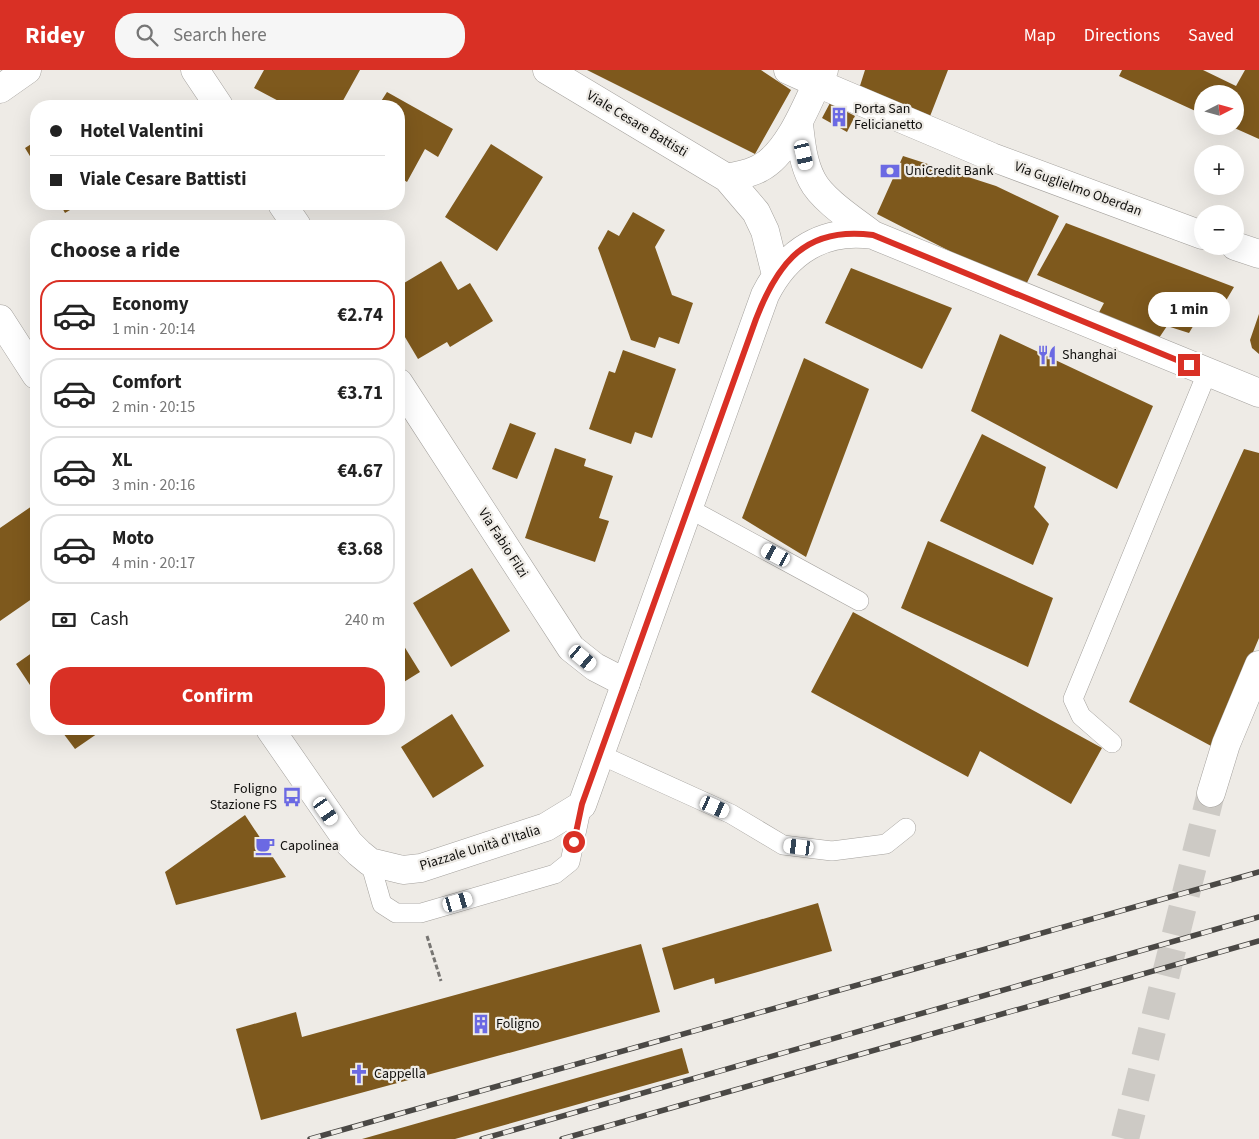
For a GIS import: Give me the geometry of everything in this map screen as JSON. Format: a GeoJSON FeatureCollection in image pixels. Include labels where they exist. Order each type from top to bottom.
{"type":"FeatureCollection","features":[{"type":"Feature","properties":{"kind":"main road"},"geometry":{"type":"LineString","coordinates":[[0,89],[27,70]]}},
{"type":"Feature","properties":{"kind":"main road"},"geometry":{"type":"LineString","coordinates":[[195,70],[215,100]]}},
{"type":"Feature","properties":{"kind":"main road","name":"Viale Cesare Battisti"},"geometry":{"type":"LineString","coordinates":[[547,70],[727,178],[756,212],[765,231],[776,275]]}},
{"type":"Feature","properties":{"kind":"main road","name":"Via Guglielmo Oberdan"},"geometry":{"type":"LineString","coordinates":[[788,70],[821,76],[992,157],[1194,231]]}},
{"type":"Feature","properties":{"kind":"main road"},"geometry":{"type":"LineString","coordinates":[[727,178],[750,173],[762,168],[772,159],[799,124],[821,76]]}},
{"type":"Feature","properties":{"kind":"main road"},"geometry":{"type":"LineString","coordinates":[[799,124],[806,166],[813,182],[823,194],[873,235],[1259,393]]}},
{"type":"Feature","properties":{"kind":"main road"},"geometry":{"type":"LineString","coordinates":[[582,804],[756,319],[776,275],[797,252],[818,240],[843,234],[873,235]]}},
{"type":"Feature","properties":{"kind":"main road"},"geometry":{"type":"LineString","coordinates":[[1244,249],[1259,254]]}},
{"type":"Feature","properties":{"kind":"main road"},"geometry":{"type":"LineString","coordinates":[[0,319],[30,366]]}},
{"type":"Feature","properties":{"kind":"main road","name":"Via Fabio Filzi"},"geometry":{"type":"LineString","coordinates":[[405,392],[571,648],[595,668],[626,683]]}},
{"type":"Feature","properties":{"kind":"main road"},"geometry":{"type":"LineString","coordinates":[[1211,793],[1226,744],[1259,665]]}},
{"type":"Feature","properties":{"kind":"main road"},"geometry":{"type":"LineString","coordinates":[[274,735],[349,844],[370,862]]}},
{"type":"Feature","properties":{"kind":"main road","name":"Piazzale Unità d'Italia"},"geometry":{"type":"LineString","coordinates":[[370,862],[403,870],[421,868],[546,828],[582,804]]}},
{"type":"Feature","properties":{"kind":"lane"},"geometry":{"type":"LineString","coordinates":[[1112,743],[1081,716],[1072,699],[1207,373]]}},
{"type":"Feature","properties":{"kind":"lane"},"geometry":{"type":"LineString","coordinates":[[688,508],[859,601]]}},
{"type":"Feature","properties":{"kind":"lane"},"geometry":{"type":"LineString","coordinates":[[601,755],[731,814],[783,845],[832,851],[886,844],[906,828]]}},
{"type":"Feature","properties":{"kind":"lane"},"geometry":{"type":"LineString","coordinates":[[370,862],[382,904],[396,913],[421,913],[555,874],[570,862],[582,804]]}},
{"type":"Feature","properties":{"kind":"path"},"geometry":{"type":"LineString","coordinates":[[421,913],[441,980]]}},
{"type":"Feature","properties":{"kind":"building"},"geometry":{"type":"Polygon","coordinates":[[[264,70],[360,70],[343,100],[277,100],[254,88],[264,70]]]}},
{"type":"Feature","properties":{"kind":"building"},"geometry":{"type":"Polygon","coordinates":[[[587,70],[761,70],[791,90],[755,154],[587,70]]]}},
{"type":"Feature","properties":{"kind":"building"},"geometry":{"type":"Polygon","coordinates":[[[865,70],[948,70],[927,124],[858,92],[865,70]]]}},
{"type":"Feature","properties":{"kind":"building"},"geometry":{"type":"Polygon","coordinates":[[[1122,70],[1203,70],[1234,85],[1194,85],[1194,110],[1119,76],[1122,70]]]}},
{"type":"Feature","properties":{"kind":"building"},"geometry":{"type":"Polygon","coordinates":[[[1245,70],[1259,70],[1259,139],[1244,132],[1244,85],[1237,85],[1245,70]]]}},
{"type":"Feature","properties":{"kind":"building"},"geometry":{"type":"Polygon","coordinates":[[[387,92],[401,100],[382,100],[387,92]]]}},
{"type":"Feature","properties":{"kind":"building"},"geometry":{"type":"Polygon","coordinates":[[[405,102],[453,129],[438,157],[425,149],[407,182],[405,181],[405,102]]]}},
{"type":"Feature","properties":{"kind":"building","name":"Porta San Felicianetto"},"geometry":{"type":"Polygon","coordinates":[[[830,103],[855,116],[847,132],[822,118],[830,103]]]}},
{"type":"Feature","properties":{"kind":"building"},"geometry":{"type":"Polygon","coordinates":[[[491,144],[543,177],[497,251],[445,217],[491,144]]]}},
{"type":"Feature","properties":{"kind":"building"},"geometry":{"type":"Polygon","coordinates":[[[30,145],[30,156],[25,148],[30,145]]]}},
{"type":"Feature","properties":{"kind":"building"},"geometry":{"type":"Polygon","coordinates":[[[903,156],[996,186],[1059,216],[1024,289],[877,214],[903,156]]]}},
{"type":"Feature","properties":{"kind":"building"},"geometry":{"type":"Polygon","coordinates":[[[633,212],[665,230],[655,247],[672,295],[693,303],[679,344],[659,337],[655,348],[631,340],[598,248],[608,230],[619,236],[633,212]]]}},
{"type":"Feature","properties":{"kind":"building"},"geometry":{"type":"Polygon","coordinates":[[[1066,223],[1234,287],[1224,304],[1210,298],[1189,333],[1167,326],[1157,341],[1096,318],[1104,303],[1037,275],[1066,223]]]}},
{"type":"Feature","properties":{"kind":"building"},"geometry":{"type":"Polygon","coordinates":[[[441,261],[458,290],[470,283],[493,321],[450,347],[447,342],[418,359],[405,337],[405,282],[441,261]]]}},
{"type":"Feature","properties":{"kind":"building"},"geometry":{"type":"Polygon","coordinates":[[[851,268],[952,308],[922,369],[825,323],[851,268]]]}},
{"type":"Feature","properties":{"kind":"building"},"geometry":{"type":"Polygon","coordinates":[[[1259,314],[1259,354],[1252,348],[1250,340],[1259,314]]]}},
{"type":"Feature","properties":{"kind":"building"},"geometry":{"type":"Polygon","coordinates":[[[1000,334],[1153,406],[1117,489],[971,411],[1000,334]]]}},
{"type":"Feature","properties":{"kind":"building"},"geometry":{"type":"Polygon","coordinates":[[[623,350],[676,369],[652,438],[635,432],[631,444],[589,429],[609,371],[615,373],[623,350]]]}},
{"type":"Feature","properties":{"kind":"building"},"geometry":{"type":"Polygon","coordinates":[[[804,358],[869,389],[806,557],[742,518],[804,358]]]}},
{"type":"Feature","properties":{"kind":"building"},"geometry":{"type":"Polygon","coordinates":[[[510,423],[536,433],[517,479],[492,469],[510,423]]]}},
{"type":"Feature","properties":{"kind":"building"},"geometry":{"type":"Polygon","coordinates":[[[982,434],[1046,467],[1034,507],[1049,524],[1033,565],[940,521],[982,434]]]}},
{"type":"Feature","properties":{"kind":"building"},"geometry":{"type":"Polygon","coordinates":[[[555,448],[586,459],[584,466],[613,476],[599,518],[609,521],[595,562],[525,538],[555,448]]]}},
{"type":"Feature","properties":{"kind":"building"},"geometry":{"type":"Polygon","coordinates":[[[1244,449],[1259,453],[1259,638],[1213,747],[1129,702],[1244,449]]]}},
{"type":"Feature","properties":{"kind":"building"},"geometry":{"type":"Polygon","coordinates":[[[30,507],[30,600],[0,621],[0,528],[30,507]]]}},
{"type":"Feature","properties":{"kind":"building"},"geometry":{"type":"Polygon","coordinates":[[[928,541],[1053,598],[1028,667],[901,608],[928,541]]]}},
{"type":"Feature","properties":{"kind":"building"},"geometry":{"type":"Polygon","coordinates":[[[472,568],[510,631],[451,667],[413,603],[472,568]]]}},
{"type":"Feature","properties":{"kind":"building"},"geometry":{"type":"Polygon","coordinates":[[[853,612],[1102,748],[1071,804],[980,751],[968,777],[811,692],[853,612]]]}},
{"type":"Feature","properties":{"kind":"building"},"geometry":{"type":"Polygon","coordinates":[[[405,648],[420,672],[405,681],[405,648]]]}},
{"type":"Feature","properties":{"kind":"building"},"geometry":{"type":"Polygon","coordinates":[[[30,654],[30,685],[16,664],[30,654]]]}},
{"type":"Feature","properties":{"kind":"building"},"geometry":{"type":"Polygon","coordinates":[[[452,714],[484,766],[433,798],[401,747],[452,714]]]}},
{"type":"Feature","properties":{"kind":"building"},"geometry":{"type":"Polygon","coordinates":[[[64,735],[95,735],[75,749],[64,735]]]}},
{"type":"Feature","properties":{"kind":"building"},"geometry":{"type":"Polygon","coordinates":[[[245,815],[286,877],[176,905],[165,872],[245,815]]]}},
{"type":"Feature","properties":{"kind":"building"},"geometry":{"type":"Polygon","coordinates":[[[818,903],[832,951],[715,984],[714,978],[674,990],[662,948],[818,903]]]}},
{"type":"Feature","properties":{"kind":"building","name":"Foligno"},"geometry":{"type":"Polygon","coordinates":[[[641,944],[660,1012],[261,1120],[236,1029],[296,1012],[302,1037],[641,944]]]}},
{"type":"Feature","properties":{"kind":"building"},"geometry":{"type":"Polygon","coordinates":[[[682,1048],[689,1073],[455,1139],[362,1139],[682,1048]]]}},
{"type":"Feature","properties":{"kind":"tunnel"},"geometry":{"type":"LineString","coordinates":[[1125,1139],[1211,793]]}},
{"type":"Feature","properties":{"kind":"railway"},"geometry":{"type":"LineString","coordinates":[[310,1139],[1259,872]]}},
{"type":"Feature","properties":{"kind":"railway"},"geometry":{"type":"LineString","coordinates":[[482,1139],[1259,917]]}},
{"type":"Feature","properties":{"kind":"railway"},"geometry":{"type":"LineString","coordinates":[[562,1139],[1259,941]]}},
{"type":"Feature","properties":{"kind":"place","name":"Porta San Felicianetto"},"geometry":{"type":"Point","coordinates":[839,117]}},
{"type":"Feature","properties":{"kind":"place","name":"UniCredit Bank"},"geometry":{"type":"Point","coordinates":[890,171]}},
{"type":"Feature","properties":{"kind":"place","name":"Shanghai"},"geometry":{"type":"Point","coordinates":[1047,355]}},
{"type":"Feature","properties":{"kind":"place","name":"Foligno Stazione FS"},"geometry":{"type":"Point","coordinates":[292,797]}},
{"type":"Feature","properties":{"kind":"place","name":"Capolinea"},"geometry":{"type":"Point","coordinates":[265,846]}},
{"type":"Feature","properties":{"kind":"place","name":"Foligno"},"geometry":{"type":"Point","coordinates":[481,1024]}},
{"type":"Feature","properties":{"kind":"place","name":"Cappella"},"geometry":{"type":"Point","coordinates":[359,1074]}},
{"type":"Feature","properties":{"kind":"route"},"geometry":{"type":"LineString","coordinates":[[574,842],[582,804],[765,295],[776,275],[797,252],[807,245],[832,236],[859,233],[873,235],[1189,365]]}}]}
